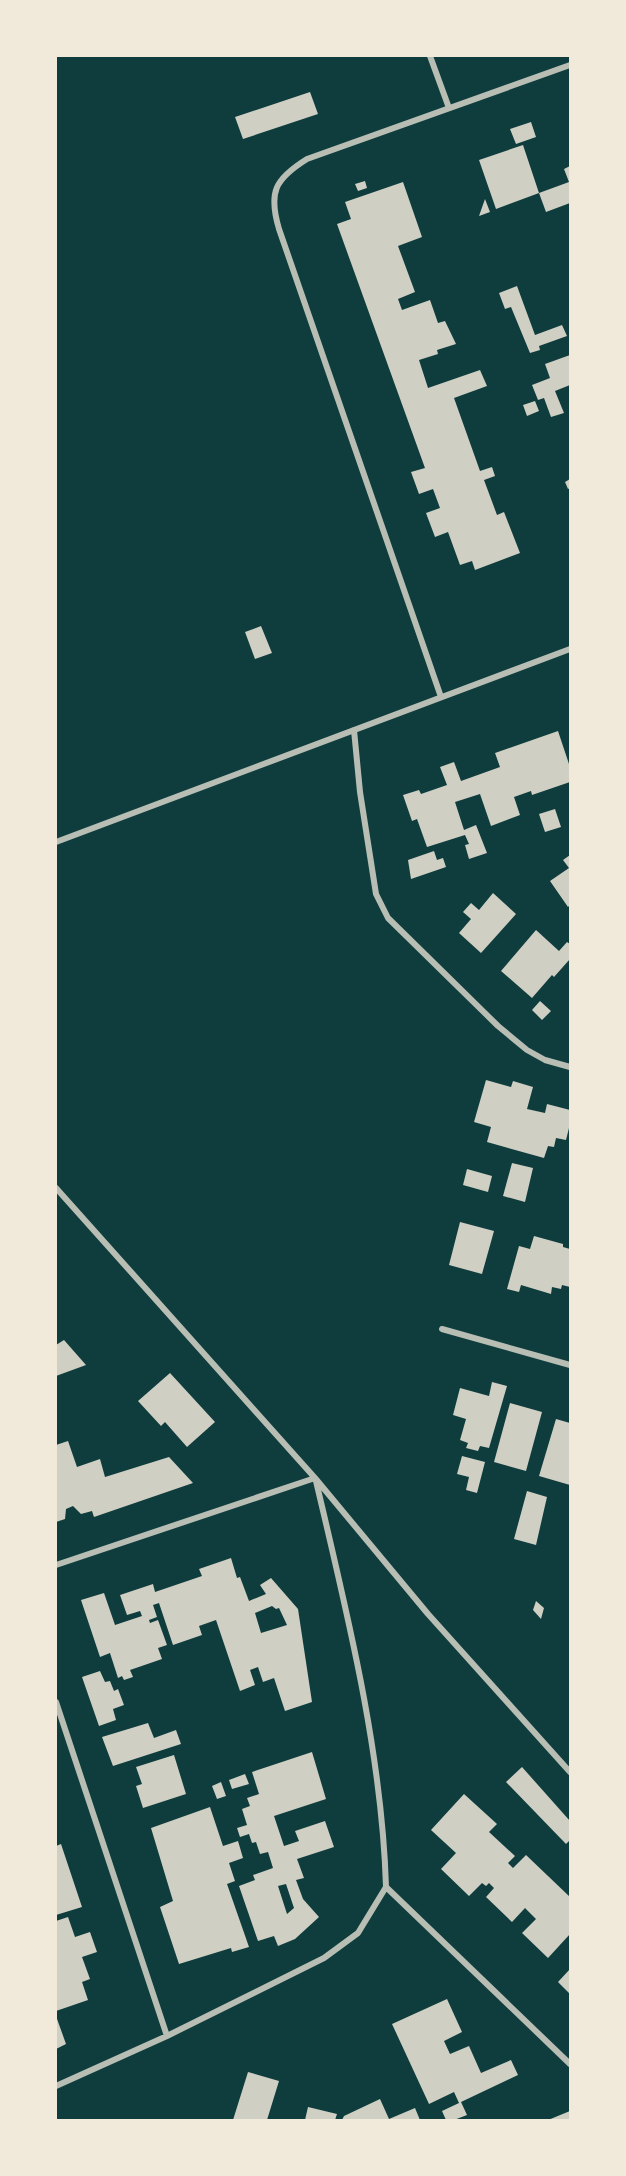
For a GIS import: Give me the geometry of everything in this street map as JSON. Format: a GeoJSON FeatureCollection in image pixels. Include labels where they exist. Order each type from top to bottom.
{"type":"FeatureCollection","features":[{"type":"Feature","properties":{"kind":"street"},"geometry":{"type":"LineString","coordinates":[[430,56],[449,108]]}},
{"type":"Feature","properties":{"kind":"street"},"geometry":{"type":"LineString","coordinates":[[441,697],[279,229],[273,209],[275,192],[287,171],[308,159],[570,65]]}},
{"type":"Feature","properties":{"kind":"street"},"geometry":{"type":"LineString","coordinates":[[56,842],[570,649]]}},
{"type":"Feature","properties":{"kind":"street"},"geometry":{"type":"LineString","coordinates":[[354,730],[360,792],[376,894],[388,918],[498,1026],[527,1050],[545,1060],[570,1067]]}},
{"type":"Feature","properties":{"kind":"street"},"geometry":{"type":"LineString","coordinates":[[56,1188],[315,1478],[428,1614],[570,1772]]}},
{"type":"Feature","properties":{"kind":"street"},"geometry":{"type":"LineString","coordinates":[[442,1329],[570,1365]]}},
{"type":"Feature","properties":{"kind":"street"},"geometry":{"type":"LineString","coordinates":[[56,1565],[315,1478]]}},
{"type":"Feature","properties":{"kind":"street"},"geometry":{"type":"LineString","coordinates":[[56,2086],[167,2036],[324,1958],[358,1933],[386,1887],[385,1852],[360,1682],[350,1626],[315,1478]]}},
{"type":"Feature","properties":{"kind":"street"},"geometry":{"type":"LineString","coordinates":[[56,1702],[167,2036]]}},
{"type":"Feature","properties":{"kind":"street"},"geometry":{"type":"LineString","coordinates":[[386,1887],[570,2064]]}},
{"type":"Feature","properties":{"kind":"building"},"geometry":{"type":"Polygon","coordinates":[[[310,92],[318,114],[243,139],[235,117],[310,92]]]}},
{"type":"Feature","properties":{"kind":"building"},"geometry":{"type":"Polygon","coordinates":[[[531,122],[536,137],[516,144],[510,129],[531,122]]]}},
{"type":"Feature","properties":{"kind":"building"},"geometry":{"type":"Polygon","coordinates":[[[523,145],[539,193],[496,209],[479,160],[523,145]]]}},
{"type":"Feature","properties":{"kind":"building"},"geometry":{"type":"Polygon","coordinates":[[[570,166],[570,203],[546,212],[539,193],[569,182],[564,169],[570,166]]]}},
{"type":"Feature","properties":{"kind":"building"},"geometry":{"type":"Polygon","coordinates":[[[365,181],[367,188],[358,191],[355,184],[365,181]]]}},
{"type":"Feature","properties":{"kind":"building"},"geometry":{"type":"Polygon","coordinates":[[[403,182],[422,237],[398,246],[415,292],[398,299],[402,310],[430,300],[438,323],[445,321],[456,344],[437,350],[438,354],[419,360],[428,388],[480,370],[487,386],[454,398],[480,471],[492,467],[495,476],[484,480],[497,515],[504,512],[520,553],[475,570],[472,561],[460,565],[448,532],[435,537],[426,513],[440,508],[433,489],[419,494],[411,472],[425,468],[337,224],[351,219],[345,202],[403,182]]]}},
{"type":"Feature","properties":{"kind":"building"},"geometry":{"type":"Polygon","coordinates":[[[485,199],[490,212],[479,216],[485,199]]]}},
{"type":"Feature","properties":{"kind":"building"},"geometry":{"type":"Polygon","coordinates":[[[517,286],[535,335],[562,325],[567,336],[539,346],[540,350],[530,353],[511,307],[505,309],[499,293],[517,286]]]}},
{"type":"Feature","properties":{"kind":"building"},"geometry":{"type":"Polygon","coordinates":[[[570,355],[570,385],[555,391],[564,413],[551,417],[544,398],[538,400],[532,385],[550,378],[545,364],[570,355]]]}},
{"type":"Feature","properties":{"kind":"building"},"geometry":{"type":"Polygon","coordinates":[[[535,401],[539,411],[527,416],[523,405],[535,401]]]}},
{"type":"Feature","properties":{"kind":"building"},"geometry":{"type":"Polygon","coordinates":[[[570,479],[570,488],[568,489],[565,482],[570,479]]]}},
{"type":"Feature","properties":{"kind":"building"},"geometry":{"type":"Polygon","coordinates":[[[261,626],[272,653],[255,659],[245,632],[261,626]]]}},
{"type":"Feature","properties":{"kind":"building"},"geometry":{"type":"Polygon","coordinates":[[[558,731],[570,767],[570,782],[532,795],[531,791],[514,797],[520,815],[491,826],[480,794],[455,802],[464,830],[476,825],[487,853],[469,859],[465,845],[469,844],[465,835],[427,847],[417,819],[412,821],[403,795],[419,790],[421,794],[447,785],[440,767],[454,762],[461,781],[500,767],[495,753],[558,731]]]}},
{"type":"Feature","properties":{"kind":"building"},"geometry":{"type":"Polygon","coordinates":[[[555,809],[561,827],[545,832],[539,814],[555,809]]]}},
{"type":"Feature","properties":{"kind":"building"},"geometry":{"type":"Polygon","coordinates":[[[434,851],[437,860],[443,858],[446,867],[411,879],[408,860],[434,851]]]}},
{"type":"Feature","properties":{"kind":"building"},"geometry":{"type":"Polygon","coordinates":[[[570,855],[570,905],[568,907],[550,881],[569,868],[563,860],[570,855]]]}},
{"type":"Feature","properties":{"kind":"building"},"geometry":{"type":"Polygon","coordinates":[[[493,893],[516,914],[481,953],[459,933],[471,919],[463,912],[471,903],[479,910],[493,893]]]}},
{"type":"Feature","properties":{"kind":"building"},"geometry":{"type":"Polygon","coordinates":[[[536,930],[559,951],[567,942],[570,944],[570,959],[532,998],[501,971],[536,930]]]}},
{"type":"Feature","properties":{"kind":"building"},"geometry":{"type":"Polygon","coordinates":[[[540,1001],[551,1011],[542,1020],[532,1010],[540,1001]]]}},
{"type":"Feature","properties":{"kind":"building"},"geometry":{"type":"Polygon","coordinates":[[[486,1080],[511,1087],[513,1081],[533,1087],[527,1109],[545,1113],[547,1104],[570,1110],[570,1129],[566,1140],[556,1138],[554,1147],[548,1146],[544,1158],[487,1142],[491,1127],[474,1122],[486,1080]]]}},
{"type":"Feature","properties":{"kind":"building"},"geometry":{"type":"Polygon","coordinates":[[[512,1163],[533,1168],[525,1202],[503,1196],[512,1163]]]}},
{"type":"Feature","properties":{"kind":"building"},"geometry":{"type":"Polygon","coordinates":[[[467,1169],[492,1176],[488,1192],[463,1185],[467,1169]]]}},
{"type":"Feature","properties":{"kind":"building"},"geometry":{"type":"Polygon","coordinates":[[[460,1222],[494,1231],[482,1274],[449,1265],[460,1222]]]}},
{"type":"Feature","properties":{"kind":"building"},"geometry":{"type":"Polygon","coordinates":[[[534,1236],[563,1244],[563,1247],[570,1249],[570,1287],[562,1285],[561,1289],[552,1287],[551,1294],[521,1285],[519,1292],[507,1289],[519,1246],[530,1249],[534,1236]]]}},
{"type":"Feature","properties":{"kind":"building"},"geometry":{"type":"Polygon","coordinates":[[[64,1340],[86,1365],[56,1376],[56,1345],[64,1340]]]}},
{"type":"Feature","properties":{"kind":"building"},"geometry":{"type":"Polygon","coordinates":[[[170,1373],[215,1422],[187,1447],[165,1422],[161,1426],[138,1401],[170,1373]]]}},
{"type":"Feature","properties":{"kind":"building"},"geometry":{"type":"Polygon","coordinates":[[[492,1382],[507,1386],[489,1448],[480,1446],[478,1451],[466,1448],[468,1443],[460,1440],[466,1419],[453,1415],[460,1388],[489,1396],[492,1382]]]}},
{"type":"Feature","properties":{"kind":"building"},"geometry":{"type":"Polygon","coordinates":[[[510,1403],[542,1412],[526,1471],[494,1462],[510,1403]]]}},
{"type":"Feature","properties":{"kind":"building"},"geometry":{"type":"Polygon","coordinates":[[[556,1419],[570,1423],[570,1485],[539,1476],[556,1419]]]}},
{"type":"Feature","properties":{"kind":"building"},"geometry":{"type":"Polygon","coordinates":[[[68,1441],[77,1467],[100,1459],[105,1477],[169,1457],[193,1483],[94,1517],[92,1511],[81,1514],[73,1506],[66,1509],[65,1519],[56,1522],[56,1445],[68,1441]]]}},
{"type":"Feature","properties":{"kind":"building"},"geometry":{"type":"Polygon","coordinates":[[[462,1456],[485,1462],[477,1493],[466,1490],[469,1477],[457,1474],[462,1456]]]}},
{"type":"Feature","properties":{"kind":"building"},"geometry":{"type":"Polygon","coordinates":[[[527,1491],[547,1497],[536,1545],[514,1539],[527,1491]]]}},
{"type":"Feature","properties":{"kind":"building"},"geometry":{"type":"Polygon","coordinates":[[[231,1558],[237,1578],[240,1577],[249,1601],[266,1594],[260,1585],[271,1578],[298,1609],[312,1702],[285,1711],[274,1678],[263,1682],[258,1667],[250,1670],[255,1685],[240,1691],[216,1620],[199,1626],[202,1635],[173,1645],[159,1603],[153,1605],[157,1617],[149,1620],[150,1623],[158,1620],[167,1645],[158,1648],[162,1659],[130,1670],[133,1677],[124,1680],[122,1676],[118,1678],[110,1653],[100,1657],[81,1600],[104,1593],[115,1625],[142,1616],[140,1611],[127,1615],[120,1595],[153,1584],[155,1592],[202,1576],[199,1569],[231,1558]],[[272,1606],[255,1613],[261,1633],[287,1625],[279,1608],[272,1606]]]}},
{"type":"Feature","properties":{"kind":"building"},"geometry":{"type":"Polygon","coordinates":[[[536,1601],[544,1608],[541,1619],[533,1610],[536,1601]]]}},
{"type":"Feature","properties":{"kind":"building"},"geometry":{"type":"Polygon","coordinates":[[[100,1671],[105,1682],[110,1681],[114,1691],[118,1689],[124,1705],[113,1709],[116,1720],[99,1726],[82,1677],[100,1671]]]}},
{"type":"Feature","properties":{"kind":"building"},"geometry":{"type":"Polygon","coordinates":[[[148,1723],[154,1738],[176,1730],[181,1744],[113,1766],[102,1737],[148,1723]]]}},
{"type":"Feature","properties":{"kind":"building"},"geometry":{"type":"Polygon","coordinates":[[[312,1752],[326,1799],[274,1816],[284,1846],[299,1841],[295,1831],[325,1821],[334,1847],[297,1859],[304,1878],[296,1880],[303,1899],[319,1917],[295,1939],[278,1946],[274,1936],[258,1941],[239,1886],[255,1880],[253,1875],[273,1868],[268,1852],[260,1854],[256,1842],[252,1843],[249,1834],[240,1837],[237,1828],[247,1825],[242,1809],[250,1806],[247,1798],[259,1794],[252,1772],[312,1752]],[[286,1884],[278,1886],[287,1914],[294,1908],[286,1884]]]}},
{"type":"Feature","properties":{"kind":"building"},"geometry":{"type":"Polygon","coordinates":[[[174,1755],[186,1794],[143,1808],[136,1786],[142,1784],[136,1767],[174,1755]]]}},
{"type":"Feature","properties":{"kind":"building"},"geometry":{"type":"Polygon","coordinates":[[[522,1767],[570,1821],[570,1840],[566,1844],[506,1782],[522,1767]]]}},
{"type":"Feature","properties":{"kind":"building"},"geometry":{"type":"Polygon","coordinates":[[[245,1774],[249,1784],[232,1789],[229,1780],[245,1774]]]}},
{"type":"Feature","properties":{"kind":"building"},"geometry":{"type":"Polygon","coordinates":[[[221,1782],[226,1796],[217,1799],[212,1786],[221,1782]]]}},
{"type":"Feature","properties":{"kind":"building"},"geometry":{"type":"Polygon","coordinates":[[[464,1794],[497,1824],[489,1832],[515,1856],[508,1863],[513,1868],[526,1855],[570,1897],[570,1934],[548,1958],[522,1933],[536,1919],[525,1908],[512,1922],[486,1897],[494,1888],[489,1883],[486,1886],[482,1883],[469,1896],[441,1869],[456,1853],[431,1830],[464,1794]]]}},
{"type":"Feature","properties":{"kind":"building"},"geometry":{"type":"Polygon","coordinates":[[[210,1807],[223,1846],[238,1841],[243,1858],[229,1863],[235,1881],[227,1884],[249,1947],[232,1952],[231,1948],[179,1964],[160,1907],[173,1901],[151,1828],[210,1807]]]}},
{"type":"Feature","properties":{"kind":"building"},"geometry":{"type":"Polygon","coordinates":[[[61,1844],[82,1907],[56,1915],[56,1846],[61,1844]]]}},
{"type":"Feature","properties":{"kind":"building"},"geometry":{"type":"Polygon","coordinates":[[[68,1917],[75,1937],[90,1932],[97,1952],[82,1957],[90,1979],[82,1982],[88,2000],[56,2011],[56,1921],[68,1917]]]}},
{"type":"Feature","properties":{"kind":"building"},"geometry":{"type":"Polygon","coordinates":[[[570,1969],[570,1994],[558,1982],[570,1969]]]}},
{"type":"Feature","properties":{"kind":"building"},"geometry":{"type":"Polygon","coordinates":[[[447,1999],[462,2032],[444,2041],[450,2054],[469,2046],[481,2073],[511,2060],[518,2075],[461,2102],[467,2115],[454,2120],[446,2120],[442,2111],[459,2103],[454,2092],[429,2104],[392,2024],[447,1999]]]}},
{"type":"Feature","properties":{"kind":"building"},"geometry":{"type":"Polygon","coordinates":[[[56,2016],[66,2044],[56,2049],[56,2016]]]}},
{"type":"Feature","properties":{"kind":"building"},"geometry":{"type":"Polygon","coordinates":[[[248,2072],[279,2081],[267,2120],[233,2120],[248,2072]]]}},
{"type":"Feature","properties":{"kind":"building"},"geometry":{"type":"Polygon","coordinates":[[[380,2099],[389,2119],[415,2108],[420,2120],[342,2120],[344,2116],[380,2099]]]}},
{"type":"Feature","properties":{"kind":"building"},"geometry":{"type":"Polygon","coordinates":[[[308,2107],[337,2114],[335,2120],[305,2120],[308,2107]]]}},
{"type":"Feature","properties":{"kind":"building"},"geometry":{"type":"Polygon","coordinates":[[[570,2111],[570,2120],[548,2120],[570,2111]]]}}]}
